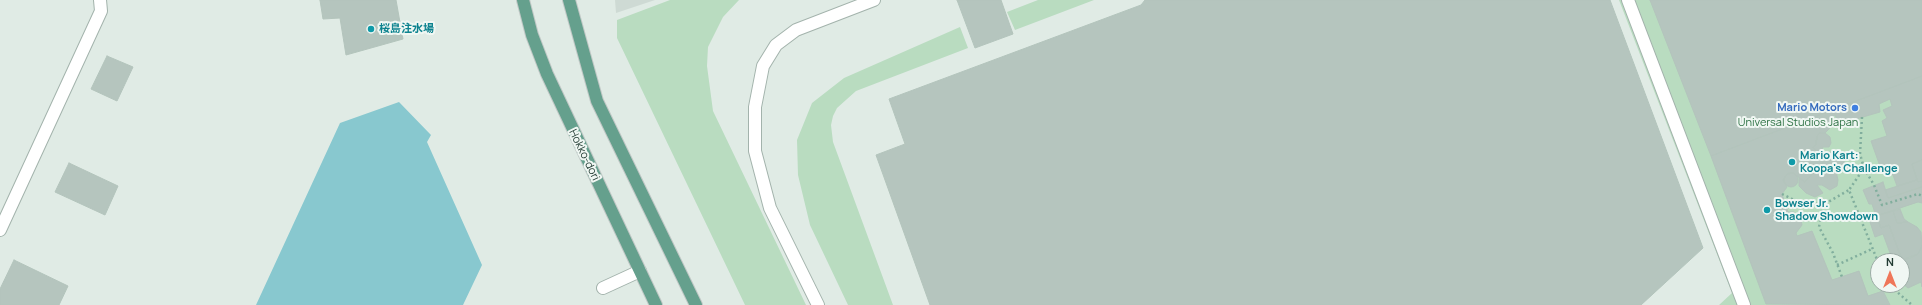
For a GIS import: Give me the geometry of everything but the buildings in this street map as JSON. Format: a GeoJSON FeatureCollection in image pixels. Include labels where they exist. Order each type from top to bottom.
{"type":"FeatureCollection","features":[{"type":"Feature","properties":{"kind":"main road","name":"Hokko-dori"},"geometry":{"type":"LineString","coordinates":[[523,0],[532,35],[547,74],[656,305]]}},
{"type":"Feature","properties":{"kind":"main road"},"geometry":{"type":"LineString","coordinates":[[569,0],[597,101],[696,305]]}},
{"type":"Feature","properties":{"kind":"street"},"geometry":{"type":"LineString","coordinates":[[0,230],[101,11],[100,0]]}},
{"type":"Feature","properties":{"kind":"street"},"geometry":{"type":"LineString","coordinates":[[818,305],[770,208],[755,151],[755,107],[763,66],[776,45],[796,30],[874,0]]}},
{"type":"Feature","properties":{"kind":"street"},"geometry":{"type":"LineString","coordinates":[[1628,0],[1744,305]]}},
{"type":"Feature","properties":{"kind":"street"},"geometry":{"type":"LineString","coordinates":[[602,288],[640,272]]}},
{"type":"Feature","properties":{"kind":"path"},"geometry":{"type":"LineString","coordinates":[[1862,117],[1860,154],[1864,168],[1874,185],[1882,205],[1918,194],[1922,196]]}},
{"type":"Feature","properties":{"kind":"path"},"geometry":{"type":"LineString","coordinates":[[1782,194],[1794,200],[1823,205],[1849,190],[1864,168]]}},
{"type":"Feature","properties":{"kind":"path"},"geometry":{"type":"LineString","coordinates":[[1849,190],[1874,253]]}},
{"type":"Feature","properties":{"kind":"path"},"geometry":{"type":"LineString","coordinates":[[1823,205],[1819,227],[1842,277]]}},
{"type":"Feature","properties":{"kind":"path"},"geometry":{"type":"LineString","coordinates":[[1837,265],[1872,249]]}},
{"type":"Feature","properties":{"kind":"path"},"geometry":{"type":"LineString","coordinates":[[1898,293],[1912,305]]}},
{"type":"Feature","properties":{"kind":"shaded area"},"geometry":{"type":"Polygon","coordinates":[[[615,0],[655,0],[616,13],[615,0]]]}},
{"type":"Feature","properties":{"kind":"green space"},"geometry":{"type":"Polygon","coordinates":[[[670,0],[739,0],[723,17],[708,47],[707,66],[713,111],[806,305],[745,305],[617,38],[617,20],[670,0]]]}},
{"type":"Feature","properties":{"kind":"green space"},"geometry":{"type":"Polygon","coordinates":[[[1038,0],[1094,0],[1015,30],[1007,12],[1038,0]]]}},
{"type":"Feature","properties":{"kind":"green space","name":"Universal Studios Japan"},"geometry":{"type":"Polygon","coordinates":[[[1619,0],[1922,0],[1922,305],[1719,305],[1732,293],[1619,0]]]}},
{"type":"Feature","properties":{"kind":"green space"},"geometry":{"type":"Polygon","coordinates":[[[960,27],[968,48],[856,91],[837,108],[833,116],[831,125],[833,142],[893,305],[848,305],[810,225],[798,175],[797,140],[812,103],[844,78],[960,27]]]}},
{"type":"Feature","properties":{"kind":"water"},"geometry":{"type":"Polygon","coordinates":[[[399,102],[431,135],[427,142],[482,265],[463,305],[256,305],[340,123],[399,102]]]}},
{"type":"Feature","properties":{"kind":"place","name":"桜島注水場"},"geometry":{"type":"Point","coordinates":[371,29]}},
{"type":"Feature","properties":{"kind":"place","name":"Mario Motors"},"geometry":{"type":"Point","coordinates":[1855,108]}},
{"type":"Feature","properties":{"kind":"place","name":"Mario Kart: Koopa's Challenge"},"geometry":{"type":"Point","coordinates":[1792,162]}},
{"type":"Feature","properties":{"kind":"place","name":"Bowser Jr. Shadow Showdown"},"geometry":{"type":"Point","coordinates":[1767,210]}}]}
